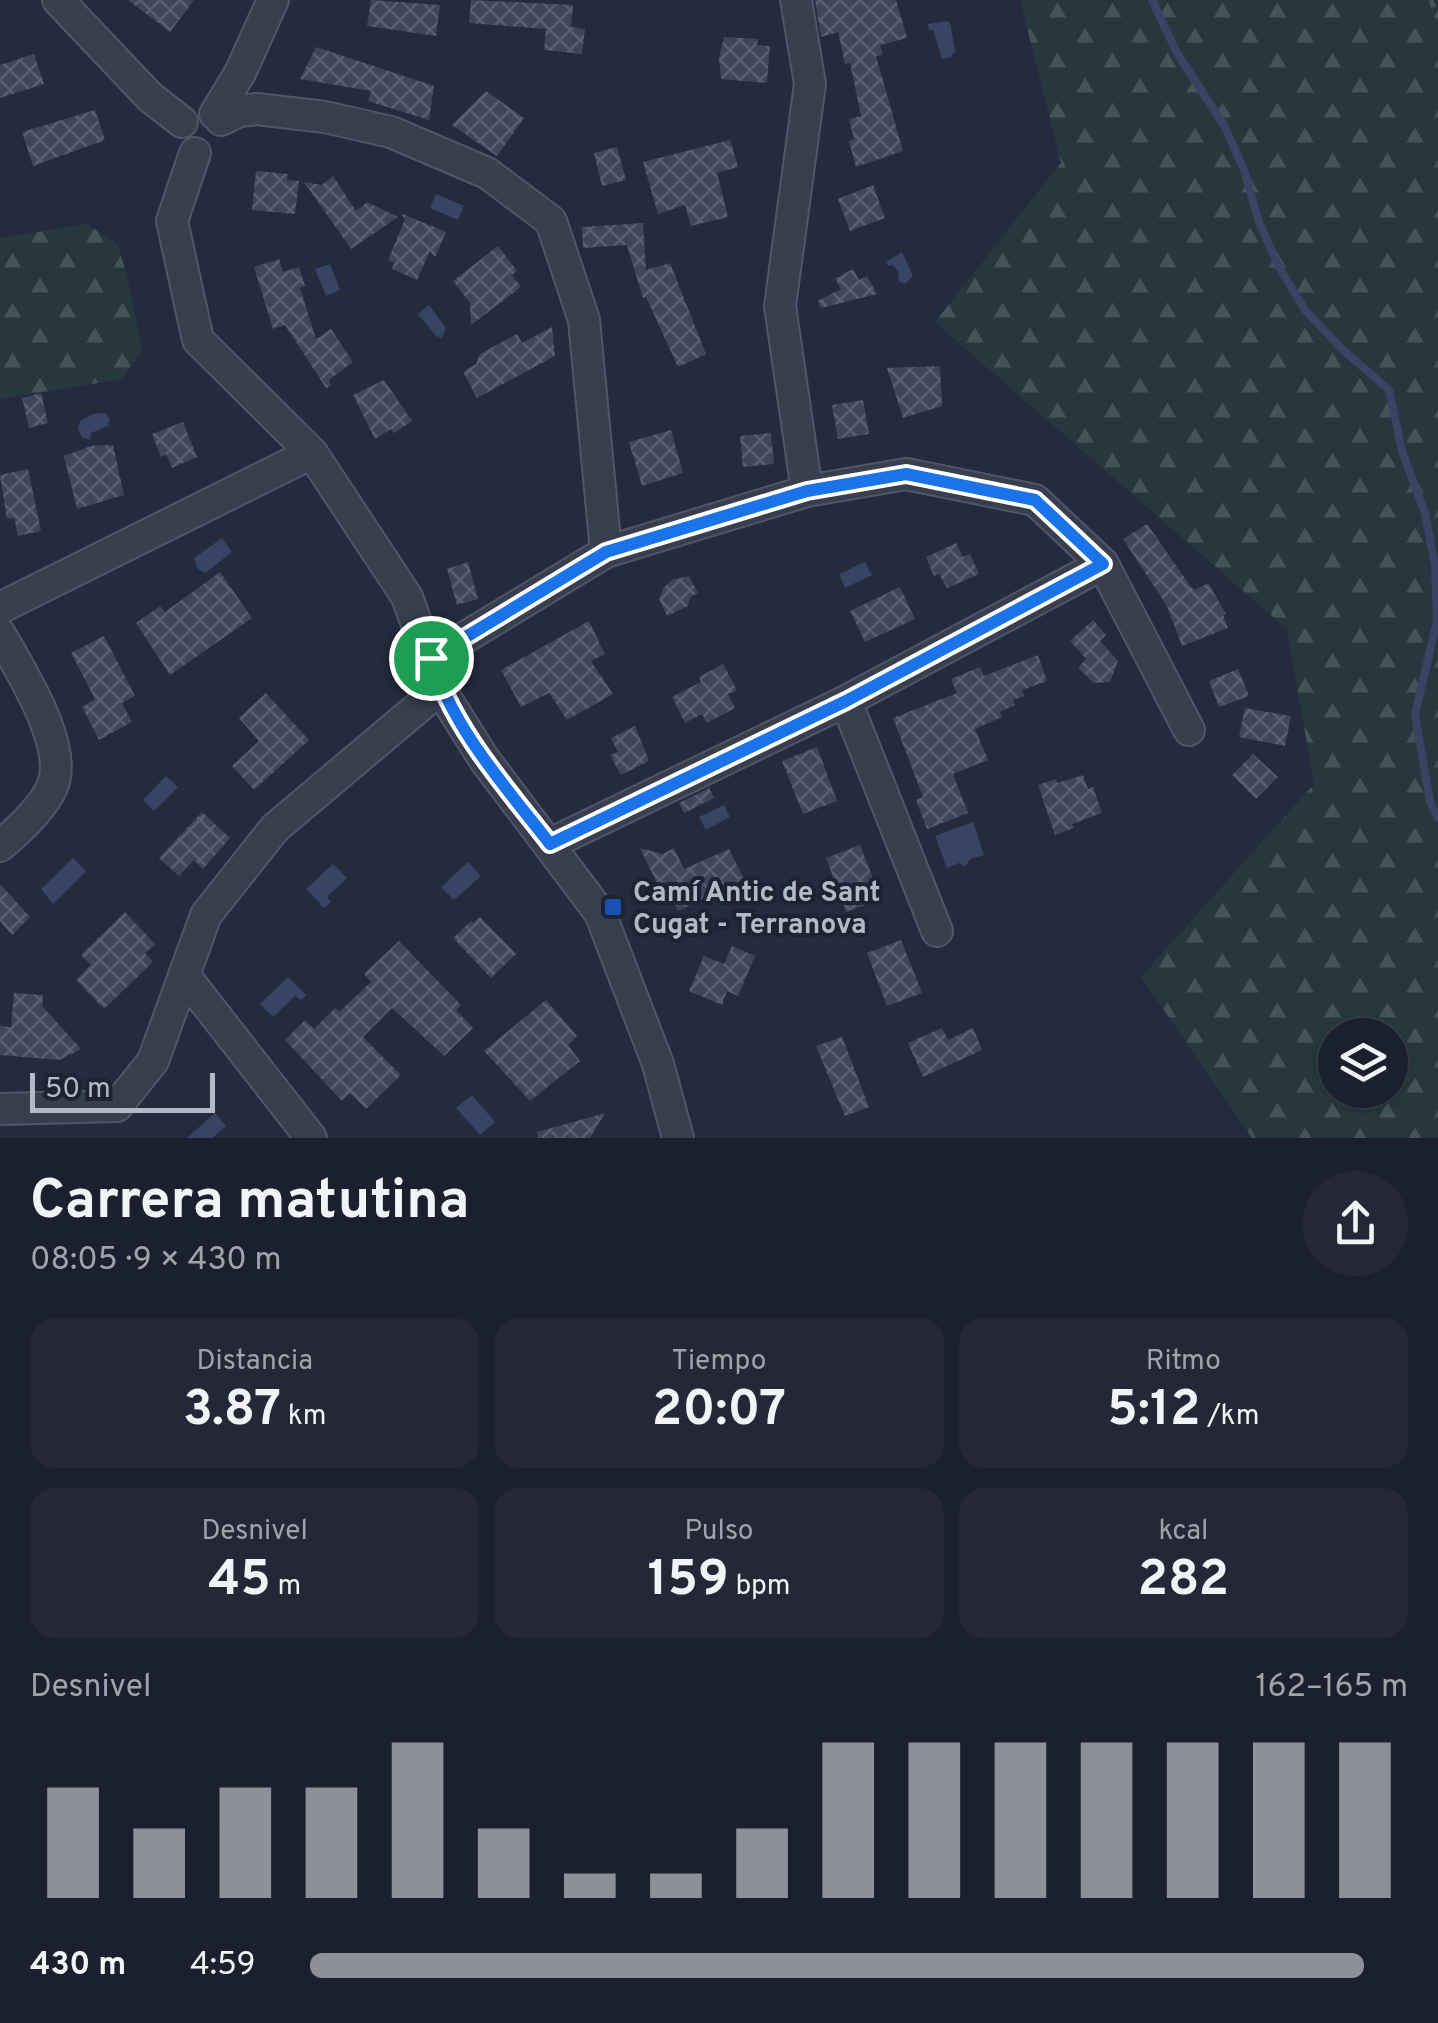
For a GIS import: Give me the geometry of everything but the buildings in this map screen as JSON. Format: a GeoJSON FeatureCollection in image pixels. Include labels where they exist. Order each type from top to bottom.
{"type":"FeatureCollection","features":[{"type":"Feature","properties":{"kind":"street"},"geometry":{"type":"LineString","coordinates":[[58,0],[150,97],[182,122]]}},
{"type":"Feature","properties":{"kind":"street"},"geometry":{"type":"LineString","coordinates":[[273,0],[218,117],[224,132],[221,144],[211,152],[195,153],[182,143],[182,122],[194,111],[218,117],[257,110],[325,117],[391,132],[487,173],[551,222],[584,320],[606,552]]}},
{"type":"Feature","properties":{"kind":"street"},"geometry":{"type":"LineString","coordinates":[[796,0],[810,84],[780,306],[807,491]]}},
{"type":"Feature","properties":{"kind":"street"},"geometry":{"type":"LineString","coordinates":[[195,153],[172,221],[198,340],[312,453],[407,597],[440,689],[484,759],[600,913],[652,1046],[678,1138]]}},
{"type":"Feature","properties":{"kind":"street"},"geometry":{"type":"LineString","coordinates":[[0,608],[312,453]]}},
{"type":"Feature","properties":{"kind":"street"},"geometry":{"type":"LineString","coordinates":[[431,658],[606,552],[807,491],[906,474],[1035,500],[1103,564],[1190,730]]}},
{"type":"Feature","properties":{"kind":"street"},"geometry":{"type":"LineString","coordinates":[[550,844],[846,701],[1103,564]]}},
{"type":"Feature","properties":{"kind":"street"},"geometry":{"type":"LineString","coordinates":[[0,634],[54,740],[53,786],[19,830],[0,846]]}},
{"type":"Feature","properties":{"kind":"street"},"geometry":{"type":"LineString","coordinates":[[0,1109],[117,1106],[154,1060],[206,915],[274,828],[440,689]]}},
{"type":"Feature","properties":{"kind":"street"},"geometry":{"type":"LineString","coordinates":[[846,701],[937,931]]}},
{"type":"Feature","properties":{"kind":"street"},"geometry":{"type":"LineString","coordinates":[[184,975],[311,1138]]}},
{"type":"Feature","properties":{"kind":"path"},"geometry":{"type":"LineString","coordinates":[[1431,0],[1438,18]]}},
{"type":"Feature","properties":{"kind":"green space"},"geometry":{"type":"Polygon","coordinates":[[[1020,0],[1438,0],[1438,1138],[1252,1138],[1141,977],[1314,784],[1287,629],[935,322],[1061,163],[1020,0]]]}},
{"type":"Feature","properties":{"kind":"green space"},"geometry":{"type":"Polygon","coordinates":[[[87,224],[117,244],[142,350],[122,379],[0,399],[0,238],[87,224]]]}},
{"type":"Feature","properties":{"kind":"water"},"geometry":{"type":"Polygon","coordinates":[[[950,23],[955,51],[951,57],[942,59],[928,24],[950,23]]]}},
{"type":"Feature","properties":{"kind":"water"},"geometry":{"type":"Polygon","coordinates":[[[436,194],[464,206],[458,220],[430,208],[436,194]]]}},
{"type":"Feature","properties":{"kind":"water"},"geometry":{"type":"Polygon","coordinates":[[[902,252],[913,276],[905,284],[899,282],[893,265],[886,262],[902,252]]]}},
{"type":"Feature","properties":{"kind":"water"},"geometry":{"type":"Polygon","coordinates":[[[330,264],[340,290],[326,296],[315,269],[330,264]]]}},
{"type":"Feature","properties":{"kind":"water"},"geometry":{"type":"Polygon","coordinates":[[[429,305],[446,328],[442,338],[418,314],[429,305]]]}},
{"type":"Feature","properties":{"kind":"water"},"geometry":{"type":"Polygon","coordinates":[[[105,413],[110,419],[108,426],[91,433],[90,440],[82,437],[80,421],[105,413]]]}},
{"type":"Feature","properties":{"kind":"water"},"geometry":{"type":"Polygon","coordinates":[[[222,538],[232,552],[205,573],[198,569],[194,558],[222,538]]]}},
{"type":"Feature","properties":{"kind":"water"},"geometry":{"type":"Polygon","coordinates":[[[865,562],[872,575],[845,588],[839,574],[865,562]]]}},
{"type":"Feature","properties":{"kind":"water"},"geometry":{"type":"Polygon","coordinates":[[[166,776],[178,787],[154,811],[143,800],[166,776]]]}},
{"type":"Feature","properties":{"kind":"water"},"geometry":{"type":"Polygon","coordinates":[[[724,805],[730,817],[706,830],[699,817],[724,805]]]}},
{"type":"Feature","properties":{"kind":"water"},"geometry":{"type":"Polygon","coordinates":[[[973,822],[984,855],[970,859],[965,867],[959,863],[947,868],[935,836],[973,822]]]}},
{"type":"Feature","properties":{"kind":"water"},"geometry":{"type":"Polygon","coordinates":[[[73,858],[86,871],[53,904],[41,889],[73,858]]]}},
{"type":"Feature","properties":{"kind":"water"},"geometry":{"type":"Polygon","coordinates":[[[468,862],[481,876],[454,900],[441,887],[468,862]]]}},
{"type":"Feature","properties":{"kind":"water"},"geometry":{"type":"Polygon","coordinates":[[[333,864],[347,878],[327,897],[331,902],[324,908],[306,889],[333,864]]]}},
{"type":"Feature","properties":{"kind":"water"},"geometry":{"type":"Polygon","coordinates":[[[288,977],[306,995],[301,1000],[295,996],[273,1017],[260,1004],[288,977]]]}},
{"type":"Feature","properties":{"kind":"water"},"geometry":{"type":"Polygon","coordinates":[[[472,1095],[495,1122],[480,1135],[456,1108],[472,1095]]]}},
{"type":"Feature","properties":{"kind":"water"},"geometry":{"type":"Polygon","coordinates":[[[215,1113],[226,1126],[212,1138],[187,1138],[215,1113]]]}},
{"type":"Feature","properties":{"kind":"waterway"},"geometry":{"type":"LineString","coordinates":[[1152,0],[1177,53],[1225,127],[1244,170],[1259,222],[1279,267],[1305,310],[1389,390],[1402,451],[1425,513],[1435,566],[1437,621],[1415,714],[1430,802],[1438,818]]}},
{"type":"Feature","properties":{"kind":"place","name":"Camí Antic de Sant Cugat - Terranova"},"geometry":{"type":"Point","coordinates":[613,907]}},
{"type":"Feature","properties":{"kind":"route"},"geometry":{"type":"LineString","coordinates":[[906,474],[1035,500],[1103,564],[846,701],[550,844],[484,759],[440,689],[431,658],[606,552],[807,491],[906,474]]}}]}
